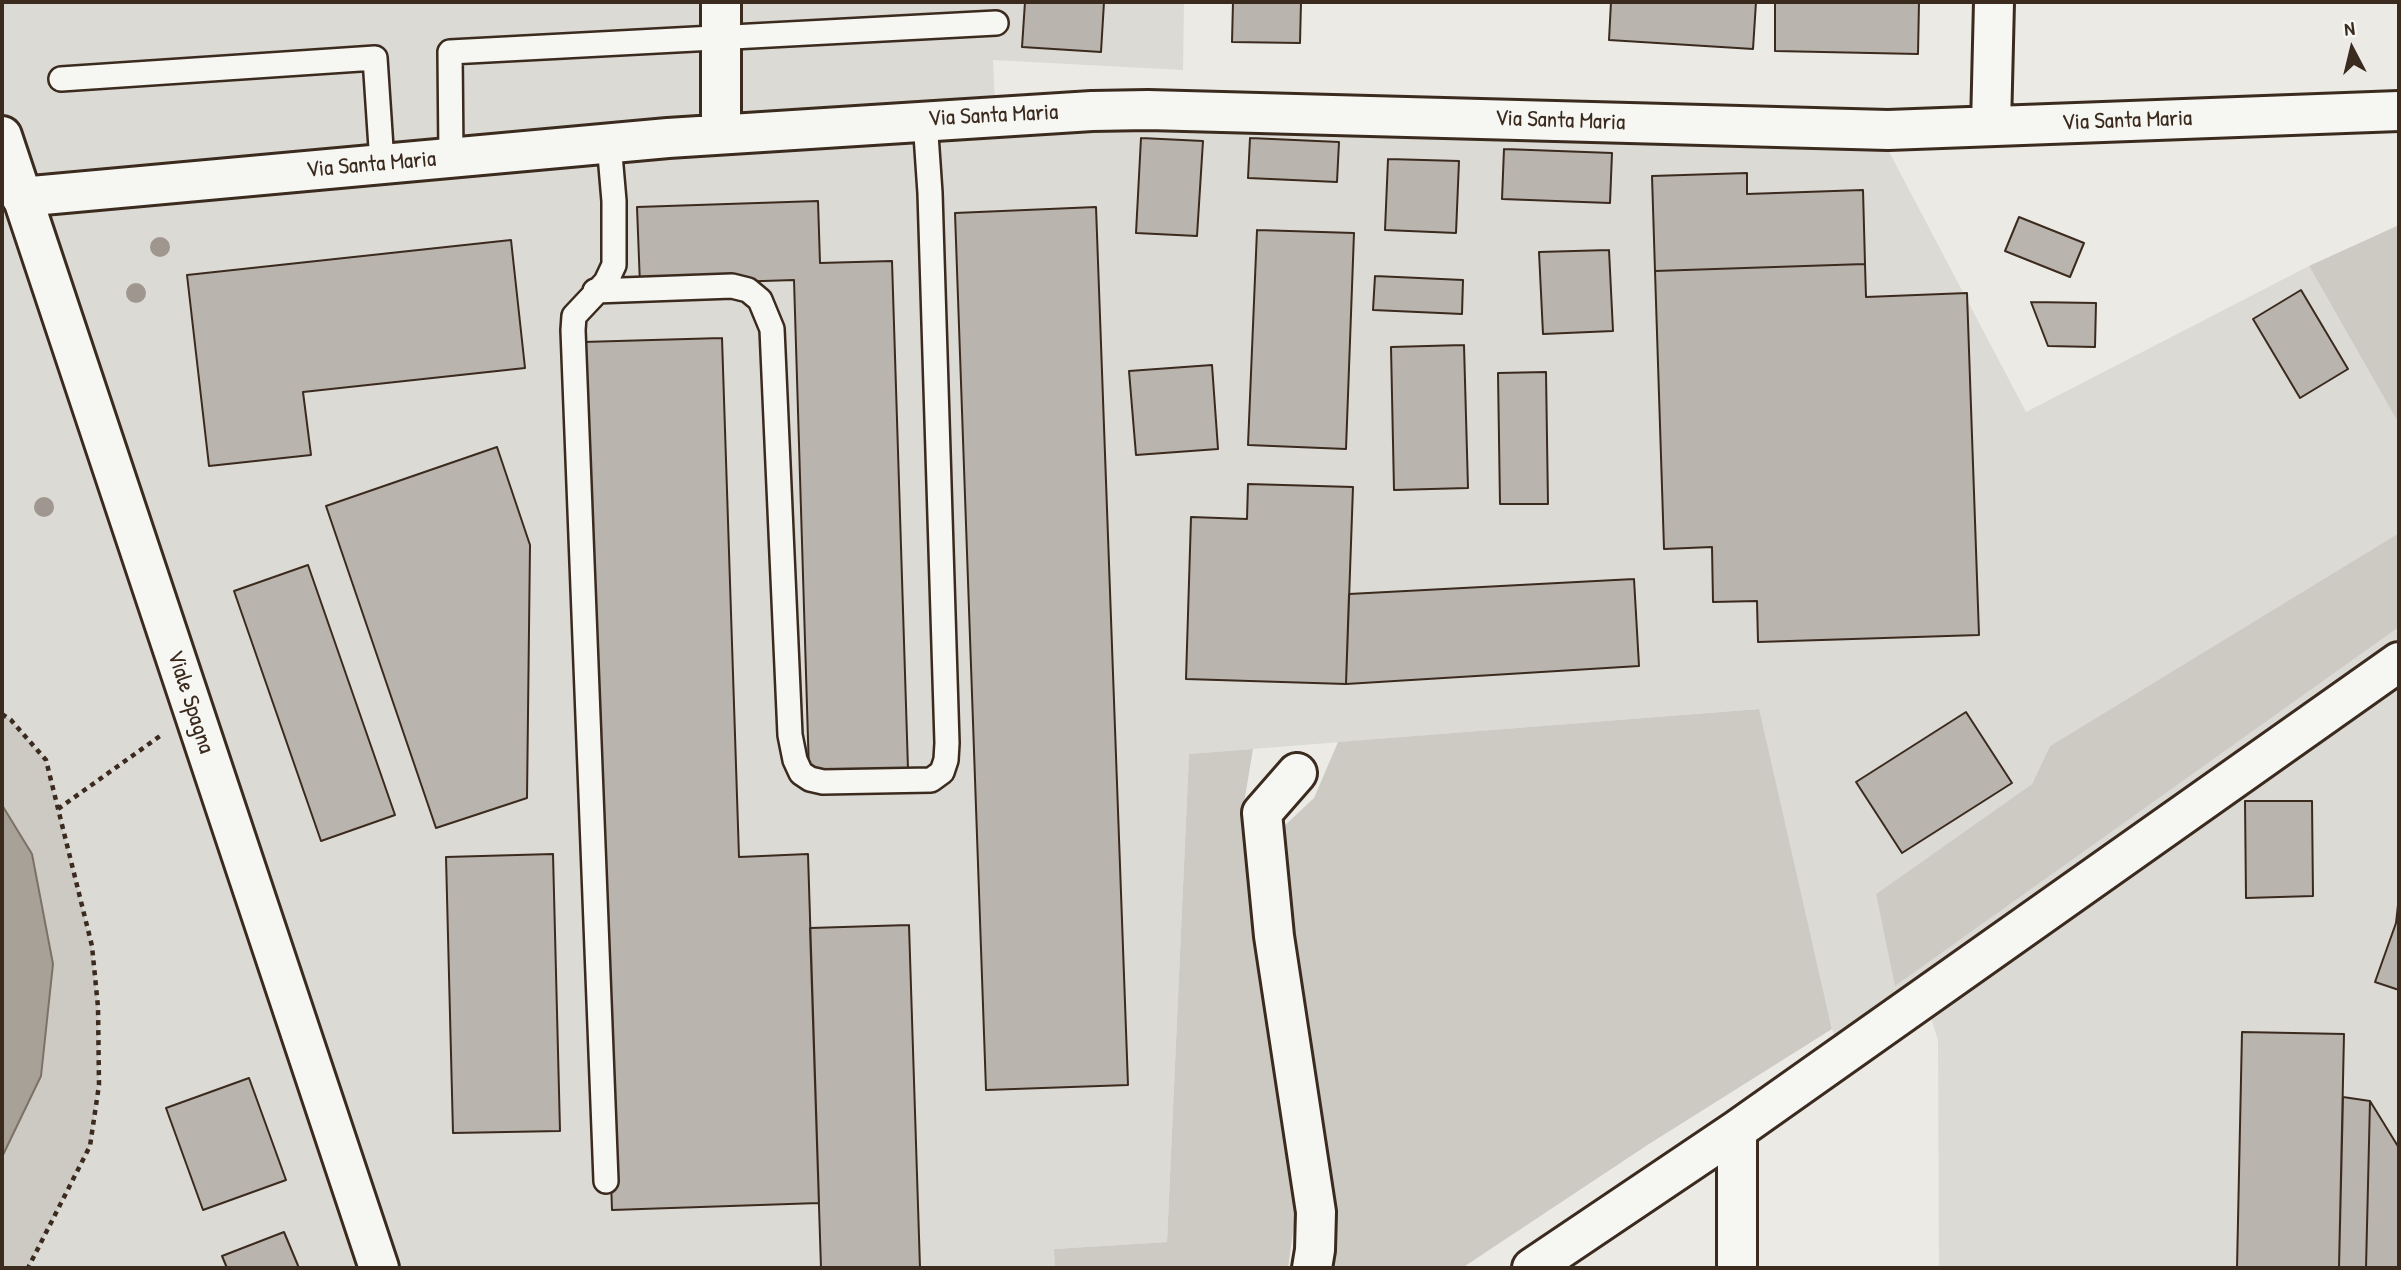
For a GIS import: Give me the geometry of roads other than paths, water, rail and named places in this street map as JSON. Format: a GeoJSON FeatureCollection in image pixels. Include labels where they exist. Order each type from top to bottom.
{"type":"FeatureCollection","features":[{"type":"Feature","properties":{"kind":"street"},"geometry":{"type":"LineString","coordinates":[[1992,126],[1994,2]]}},
{"type":"Feature","properties":{"kind":"street"},"geometry":{"type":"LineString","coordinates":[[721,20],[721,134]]}},
{"type":"Feature","properties":{"kind":"street","name":"Via Santa Maria"},"geometry":{"type":"LineString","coordinates":[[21,197],[721,134],[1092,111],[1148,110],[1888,130],[2399,111]]}},
{"type":"Feature","properties":{"kind":"street","name":"Viale Spagna"},"geometry":{"type":"LineString","coordinates":[[2,136],[379,1268]]}},
{"type":"Feature","properties":{"kind":"street"},"geometry":{"type":"LineString","coordinates":[[1532,1268],[1737,1130],[2399,662]]}},
{"type":"Feature","properties":{"kind":"street"},"geometry":{"type":"LineString","coordinates":[[1297,773],[1262,813],[1274,936],[1316,1212],[1312,1268]]}},
{"type":"Feature","properties":{"kind":"street"},"geometry":{"type":"LineString","coordinates":[[1737,1130],[1737,1268]]}},
{"type":"Feature","properties":{"kind":"lane"},"geometry":{"type":"LineString","coordinates":[[451,157],[450,52],[721,20],[996,23]]}},
{"type":"Feature","properties":{"kind":"lane"},"geometry":{"type":"LineString","coordinates":[[61,79],[375,58],[382,163]]}},
{"type":"Feature","properties":{"kind":"lane"},"geometry":{"type":"LineString","coordinates":[[595,291],[732,286],[748,290],[760,300],[772,329],[790,735],[796,760],[801,773],[810,779],[823,782],[931,780],[942,772],[947,743],[926,120]]}},
{"type":"Feature","properties":{"kind":"lane"},"geometry":{"type":"LineString","coordinates":[[606,1181],[573,330],[574,316],[606,282],[614,265],[614,201],[609,143]]}}]}
